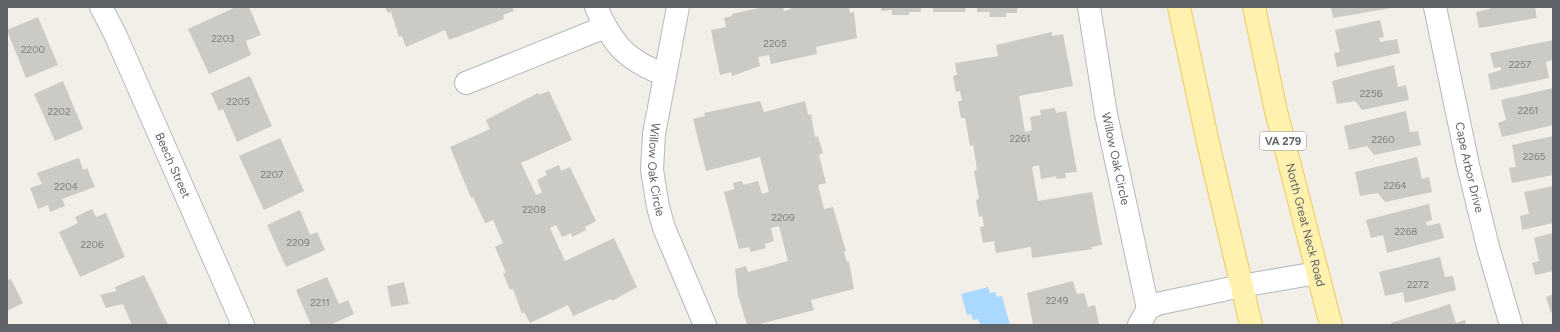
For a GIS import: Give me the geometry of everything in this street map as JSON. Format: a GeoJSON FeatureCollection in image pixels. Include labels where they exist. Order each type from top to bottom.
{"type":"FeatureCollection","features":[{"type":"Feature","properties":{"kind":"main road"},"geometry":{"type":"LineString","coordinates":[[1179,7],[1208,143],[1251,325]]}},
{"type":"Feature","properties":{"kind":"main road","name":"North Great Neck Road"},"geometry":{"type":"LineString","coordinates":[[1254,7],[1276,111],[1330,325]]}},
{"type":"Feature","properties":{"kind":"street","name":"Beech Street"},"geometry":{"type":"LineString","coordinates":[[101,7],[115,34],[243,325]]}},
{"type":"Feature","properties":{"kind":"street"},"geometry":{"type":"LineString","coordinates":[[596,7],[605,27],[623,52],[644,67],[665,76]]}},
{"type":"Feature","properties":{"kind":"street","name":"Willow Oak Circle"},"geometry":{"type":"LineString","coordinates":[[678,7],[654,134],[652,170],[658,207],[664,228],[705,325]]}},
{"type":"Feature","properties":{"kind":"street","name":"Willow Oak Circle"},"geometry":{"type":"LineString","coordinates":[[1089,7],[1106,114],[1143,317]]}},
{"type":"Feature","properties":{"kind":"street","name":"Cape Arbor Drive"},"geometry":{"type":"LineString","coordinates":[[1435,7],[1468,165],[1488,247],[1511,325]]}},
{"type":"Feature","properties":{"kind":"street"},"geometry":{"type":"LineString","coordinates":[[466,82],[605,27]]}},
{"type":"Feature","properties":{"kind":"street","name":"Willow Oak Circle"},"geometry":{"type":"LineString","coordinates":[[1143,317],[1157,304],[1241,286],[1317,273]]}},
{"type":"Feature","properties":{"kind":"water"},"geometry":{"type":"Polygon","coordinates":[[[988,287],[990,293],[995,292],[997,297],[1002,296],[1010,325],[980,325],[978,319],[973,320],[971,314],[967,315],[961,294],[988,287]]]}},
{"type":"Feature","properties":{"kind":"building"},"geometry":{"type":"Polygon","coordinates":[[[236,7],[249,7],[261,35],[246,41],[251,55],[209,74],[188,29],[236,7]]]}},
{"type":"Feature","properties":{"kind":"building"},"geometry":{"type":"Polygon","coordinates":[[[385,7],[512,7],[514,11],[503,15],[504,19],[449,40],[445,30],[406,47],[402,36],[399,37],[391,12],[388,13],[385,7]]]}},
{"type":"Feature","properties":{"kind":"building"},"geometry":{"type":"Polygon","coordinates":[[[763,7],[783,7],[784,11],[791,9],[791,7],[849,7],[850,13],[854,12],[857,38],[816,47],[817,54],[771,64],[769,55],[758,57],[760,66],[732,76],[731,72],[720,75],[711,30],[726,27],[724,18],[732,16],[732,14],[763,7]]]}},
{"type":"Feature","properties":{"kind":"building"},"geometry":{"type":"Polygon","coordinates":[[[881,7],[921,7],[921,12],[909,12],[909,15],[892,15],[892,10],[881,11],[881,7]]]}},
{"type":"Feature","properties":{"kind":"building"},"geometry":{"type":"Polygon","coordinates":[[[933,7],[966,7],[965,12],[933,12],[933,7]]]}},
{"type":"Feature","properties":{"kind":"building"},"geometry":{"type":"Polygon","coordinates":[[[977,7],[1017,7],[1017,13],[1006,13],[1006,17],[989,17],[990,12],[977,12],[977,7]]]}},
{"type":"Feature","properties":{"kind":"building"},"geometry":{"type":"Polygon","coordinates":[[[1331,7],[1391,7],[1391,8],[1333,18],[1331,7]]]}},
{"type":"Feature","properties":{"kind":"building"},"geometry":{"type":"Polygon","coordinates":[[[1490,7],[1535,7],[1537,18],[1479,28],[1476,12],[1490,9],[1490,7]]]}},
{"type":"Feature","properties":{"kind":"building"},"geometry":{"type":"Polygon","coordinates":[[[38,17],[58,65],[26,78],[7,30],[38,17]]]}},
{"type":"Feature","properties":{"kind":"building"},"geometry":{"type":"Polygon","coordinates":[[[1380,20],[1384,37],[1379,38],[1380,42],[1397,39],[1400,53],[1337,67],[1334,53],[1340,52],[1335,30],[1380,20]]]}},
{"type":"Feature","properties":{"kind":"building"},"geometry":{"type":"Polygon","coordinates":[[[1052,32],[1052,36],[1063,34],[1073,86],[1019,96],[1025,132],[1032,130],[1030,117],[1041,115],[1040,110],[1055,108],[1056,113],[1066,111],[1077,172],[1065,173],[1066,178],[1057,179],[1056,176],[1041,179],[1039,165],[1032,167],[1038,201],[1092,192],[1102,245],[1091,247],[1092,249],[1032,258],[1031,247],[996,253],[994,241],[983,243],[980,227],[984,226],[982,216],[979,217],[976,200],[979,199],[974,171],[977,170],[973,145],[970,146],[965,118],[961,118],[958,101],[962,101],[960,91],[956,92],[953,76],[957,75],[955,63],[998,56],[996,45],[1052,32]]]}},
{"type":"Feature","properties":{"kind":"building"},"geometry":{"type":"Polygon","coordinates":[[[1553,40],[1553,60],[1546,62],[1549,78],[1491,90],[1488,74],[1501,70],[1501,67],[1494,68],[1490,53],[1553,40]]]}},
{"type":"Feature","properties":{"kind":"building"},"geometry":{"type":"Polygon","coordinates":[[[1394,65],[1398,87],[1406,85],[1409,100],[1362,110],[1355,101],[1337,104],[1332,81],[1394,65]]]}},
{"type":"Feature","properties":{"kind":"building"},"geometry":{"type":"Polygon","coordinates":[[[250,76],[272,126],[237,142],[223,109],[219,111],[211,93],[250,76]]]}},
{"type":"Feature","properties":{"kind":"building"},"geometry":{"type":"Polygon","coordinates":[[[63,81],[83,129],[55,141],[34,94],[63,81]]]}},
{"type":"Feature","properties":{"kind":"building"},"geometry":{"type":"Polygon","coordinates":[[[1553,88],[1553,125],[1502,137],[1498,123],[1506,120],[1501,100],[1553,88]]]}},
{"type":"Feature","properties":{"kind":"building"},"geometry":{"type":"Polygon","coordinates":[[[549,91],[572,140],[521,163],[536,195],[542,192],[537,180],[547,175],[545,171],[559,165],[561,171],[570,167],[596,221],[585,227],[586,230],[572,237],[571,233],[562,237],[556,225],[550,228],[565,261],[614,238],[637,287],[612,301],[611,299],[573,316],[568,305],[530,323],[524,312],[522,314],[513,289],[510,290],[503,273],[506,273],[495,247],[503,243],[493,220],[485,223],[473,197],[471,198],[450,147],[490,129],[486,120],[538,93],[539,95],[549,91]]]}},
{"type":"Feature","properties":{"kind":"building"},"geometry":{"type":"Polygon","coordinates":[[[760,101],[764,112],[805,101],[808,115],[811,114],[815,137],[818,136],[823,153],[819,155],[826,183],[818,185],[824,209],[833,207],[846,251],[844,252],[847,262],[849,261],[854,289],[811,300],[814,310],[756,325],[747,325],[738,295],[735,269],[746,266],[748,272],[788,261],[779,226],[771,228],[774,241],[765,244],[766,248],[751,252],[749,247],[739,249],[724,192],[734,189],[733,183],[742,181],[743,185],[758,181],[762,194],[769,192],[760,157],[706,171],[693,119],[705,116],[704,113],[760,101]]]}},
{"type":"Feature","properties":{"kind":"building"},"geometry":{"type":"Polygon","coordinates":[[[1406,111],[1410,132],[1418,131],[1421,145],[1374,155],[1367,146],[1349,150],[1344,126],[1406,111]]]}},
{"type":"Feature","properties":{"kind":"building"},"geometry":{"type":"Polygon","coordinates":[[[1553,136],[1553,175],[1512,183],[1509,168],[1516,167],[1512,145],[1553,136]]]}},
{"type":"Feature","properties":{"kind":"building"},"geometry":{"type":"Polygon","coordinates":[[[280,138],[304,191],[264,210],[239,156],[280,138]]]}},
{"type":"Feature","properties":{"kind":"building"},"geometry":{"type":"Polygon","coordinates":[[[1417,157],[1422,179],[1429,177],[1432,192],[1385,202],[1378,193],[1360,196],[1355,172],[1417,157]]]}},
{"type":"Feature","properties":{"kind":"building"},"geometry":{"type":"Polygon","coordinates":[[[79,158],[83,170],[87,168],[95,187],[62,199],[65,206],[50,212],[48,205],[38,209],[30,188],[42,184],[37,173],[79,158]]]}},
{"type":"Feature","properties":{"kind":"building"},"geometry":{"type":"Polygon","coordinates":[[[1553,186],[1553,223],[1522,230],[1520,216],[1529,214],[1524,192],[1553,186]]]}},
{"type":"Feature","properties":{"kind":"building"},"geometry":{"type":"Polygon","coordinates":[[[1429,204],[1432,220],[1426,222],[1427,226],[1440,223],[1444,238],[1387,253],[1383,235],[1371,238],[1366,220],[1429,204]]]}},
{"type":"Feature","properties":{"kind":"building"},"geometry":{"type":"Polygon","coordinates":[[[92,209],[96,217],[106,213],[125,257],[80,277],[59,232],[78,223],[75,217],[92,209]]]}},
{"type":"Feature","properties":{"kind":"building"},"geometry":{"type":"Polygon","coordinates":[[[300,210],[310,235],[317,232],[325,250],[286,267],[267,225],[300,210]]]}},
{"type":"Feature","properties":{"kind":"building"},"geometry":{"type":"Polygon","coordinates":[[[1553,233],[1553,271],[1535,275],[1532,263],[1539,261],[1534,238],[1553,233]]]}},
{"type":"Feature","properties":{"kind":"building"},"geometry":{"type":"Polygon","coordinates":[[[1440,257],[1445,277],[1453,276],[1456,290],[1405,303],[1403,292],[1385,296],[1379,272],[1440,257]]]}},
{"type":"Feature","properties":{"kind":"building"},"geometry":{"type":"Polygon","coordinates":[[[144,275],[168,325],[132,325],[123,304],[106,308],[100,295],[116,291],[115,287],[144,275]]]}},
{"type":"Feature","properties":{"kind":"building"},"geometry":{"type":"Polygon","coordinates":[[[327,277],[339,304],[348,300],[354,314],[330,325],[311,325],[296,290],[327,277]]]}},
{"type":"Feature","properties":{"kind":"building"},"geometry":{"type":"Polygon","coordinates":[[[11,279],[23,303],[7,311],[7,280],[11,279]]]}},
{"type":"Feature","properties":{"kind":"building"},"geometry":{"type":"Polygon","coordinates":[[[1073,281],[1077,294],[1084,293],[1088,307],[1095,305],[1099,324],[1033,325],[1027,293],[1073,281]]]}},
{"type":"Feature","properties":{"kind":"building"},"geometry":{"type":"Polygon","coordinates":[[[404,282],[409,304],[391,307],[387,286],[404,282]]]}},
{"type":"Feature","properties":{"kind":"building"},"geometry":{"type":"Polygon","coordinates":[[[1553,294],[1553,312],[1551,313],[1546,297],[1553,294]]]}},
{"type":"Feature","properties":{"kind":"building"},"geometry":{"type":"Polygon","coordinates":[[[1450,304],[1456,323],[1465,320],[1466,325],[1391,325],[1391,323],[1450,304]]]}}]}
